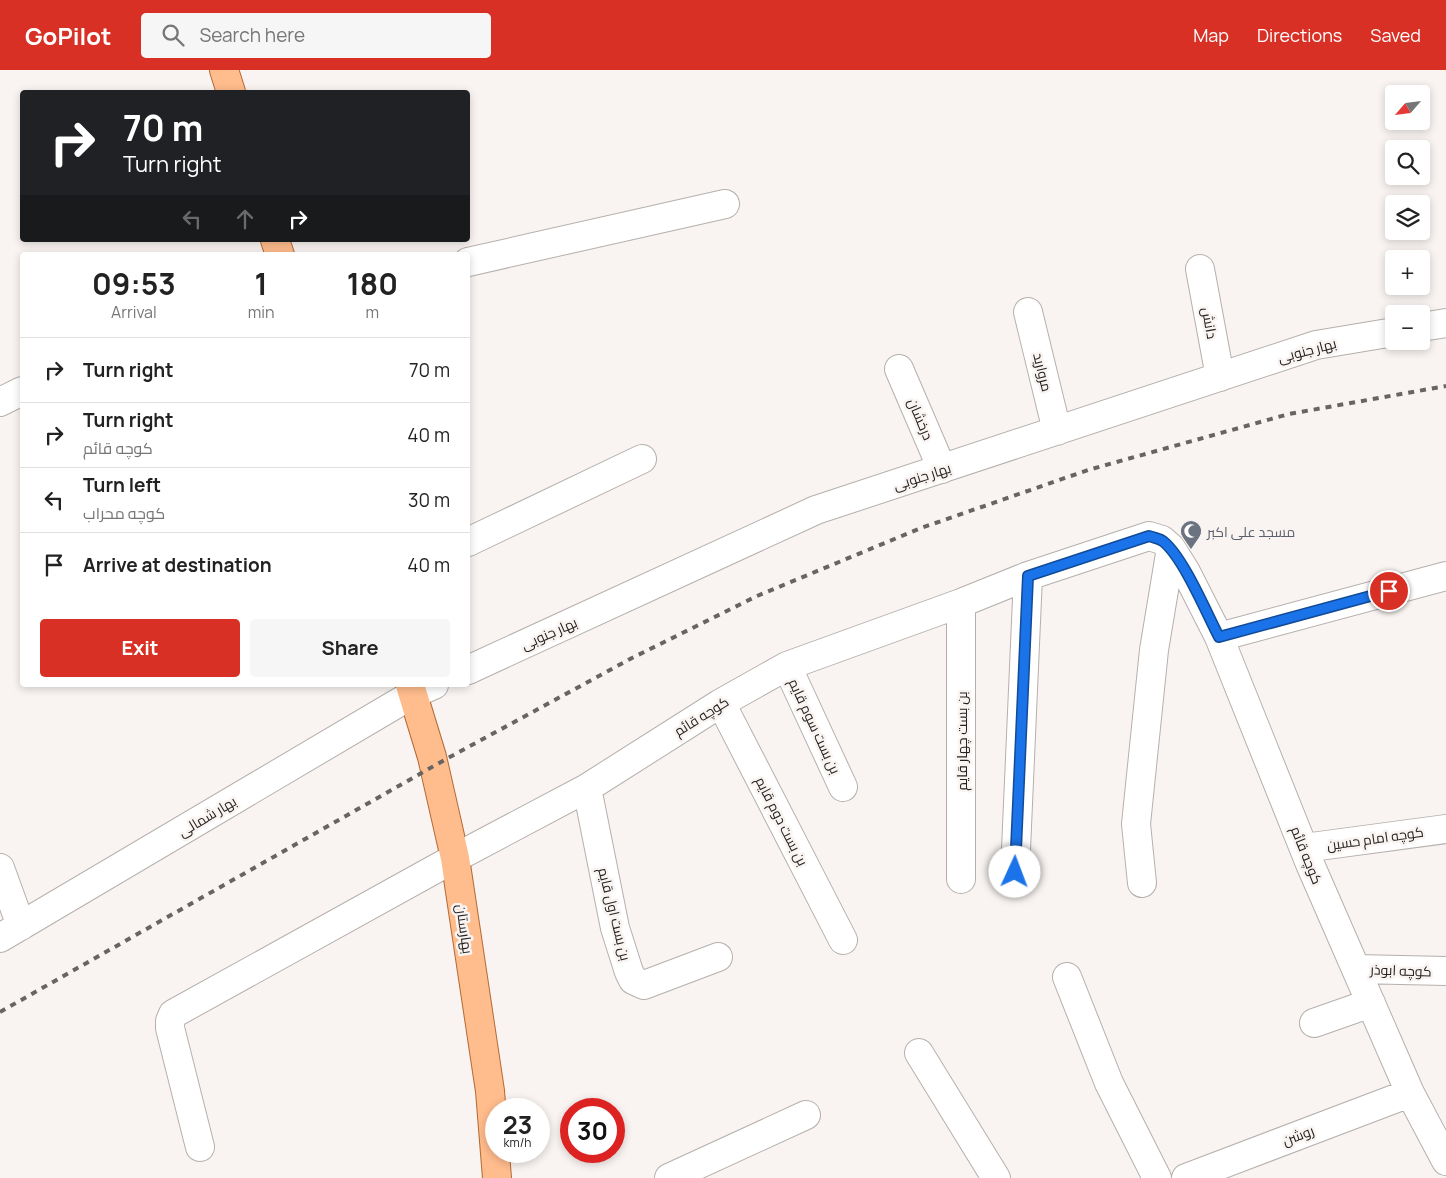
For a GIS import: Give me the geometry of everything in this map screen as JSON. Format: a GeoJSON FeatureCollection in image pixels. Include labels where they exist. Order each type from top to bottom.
{"type":"FeatureCollection","features":[{"type":"Feature","properties":{"kind":"main road"},"geometry":{"type":"LineString","coordinates":[[224,70],[230,90]]}},
{"type":"Feature","properties":{"kind":"main road","name":"بهارستان"},"geometry":{"type":"LineString","coordinates":[[419,688],[432,757],[455,858],[490,1091],[497,1178]]}},
{"type":"Feature","properties":{"kind":"street"},"geometry":{"type":"LineString","coordinates":[[470,262],[725,204]]}},
{"type":"Feature","properties":{"kind":"street","name":"دانش"},"geometry":{"type":"LineString","coordinates":[[1200,268],[1220,377]]}},
{"type":"Feature","properties":{"kind":"street","name":"مروارید"},"geometry":{"type":"LineString","coordinates":[[1028,312],[1057,431]]}},
{"type":"Feature","properties":{"kind":"street"},"geometry":{"type":"LineString","coordinates":[[1430,326],[1446,323]]}},
{"type":"Feature","properties":{"kind":"street","name":"بهار جنوبی"},"geometry":{"type":"LineString","coordinates":[[470,669],[816,510],[1316,345],[1385,334]]}},
{"type":"Feature","properties":{"kind":"street","name":"درخشان"},"geometry":{"type":"LineString","coordinates":[[899,369],[942,469]]}},
{"type":"Feature","properties":{"kind":"street"},"geometry":{"type":"LineString","coordinates":[[0,402],[20,392]]}},
{"type":"Feature","properties":{"kind":"street"},"geometry":{"type":"LineString","coordinates":[[470,541],[642,459]]}},
{"type":"Feature","properties":{"kind":"street","name":"کوچه قائم"},"geometry":{"type":"LineString","coordinates":[[200,1147],[170,1028],[173,1014],[455,858],[587,788],[721,703],[787,666],[961,603],[1028,576],[1149,536],[1162,540],[1171,548],[1186,572],[1219,637],[1304,848],[1356,969],[1410,1093],[1446,1161]]}},
{"type":"Feature","properties":{"kind":"street"},"geometry":{"type":"LineString","coordinates":[[1142,883],[1136,824],[1154,650],[1171,548]]}},
{"type":"Feature","properties":{"kind":"street"},"geometry":{"type":"LineString","coordinates":[[1015,872],[1028,576]]}},
{"type":"Feature","properties":{"kind":"street"},"geometry":{"type":"LineString","coordinates":[[1219,637],[1446,576]]}},
{"type":"Feature","properties":{"kind":"street","name":"بن بست چهار قایم"},"geometry":{"type":"LineString","coordinates":[[961,603],[961,879]]}},
{"type":"Feature","properties":{"kind":"street","name":"بن بست سوم قایم"},"geometry":{"type":"LineString","coordinates":[[787,666],[843,786]]}},
{"type":"Feature","properties":{"kind":"street","name":"بهار شمالی"},"geometry":{"type":"LineString","coordinates":[[10,932],[419,688]]}},
{"type":"Feature","properties":{"kind":"street","name":"بن بست دوم قایم"},"geometry":{"type":"LineString","coordinates":[[721,703],[843,940]]}},
{"type":"Feature","properties":{"kind":"street","name":"بن بست اول قایم"},"geometry":{"type":"LineString","coordinates":[[587,788],[615,928],[633,980],[644,985],[718,957]]}},
{"type":"Feature","properties":{"kind":"street","name":"کوچه امام حسین"},"geometry":{"type":"LineString","coordinates":[[1304,848],[1446,829]]}},
{"type":"Feature","properties":{"kind":"street"},"geometry":{"type":"LineString","coordinates":[[0,868],[10,932]]}},
{"type":"Feature","properties":{"kind":"street","name":"کوچه ابوذر"},"geometry":{"type":"LineString","coordinates":[[1356,969],[1446,971]]}},
{"type":"Feature","properties":{"kind":"street"},"geometry":{"type":"LineString","coordinates":[[1067,977],[1109,1083],[1157,1178]]}},
{"type":"Feature","properties":{"kind":"street"},"geometry":{"type":"LineString","coordinates":[[1314,1023],[1371,1003]]}},
{"type":"Feature","properties":{"kind":"street"},"geometry":{"type":"LineString","coordinates":[[920,1053],[996,1178]]}},
{"type":"Feature","properties":{"kind":"street","name":"روشن"},"geometry":{"type":"LineString","coordinates":[[1186,1178],[1410,1093]]}},
{"type":"Feature","properties":{"kind":"street"},"geometry":{"type":"LineString","coordinates":[[669,1178],[806,1116]]}},
{"type":"Feature","properties":{"kind":"railway"},"geometry":{"type":"LineString","coordinates":[[0,1012],[448,758],[632,658],[757,596],[921,528],[1088,470],[1289,414],[1446,386]]}},
{"type":"Feature","properties":{"kind":"place","name":"مسجد علی اکبر"},"geometry":{"type":"Point","coordinates":[1191,550]}},
{"type":"Feature","properties":{"kind":"route"},"geometry":{"type":"LineString","coordinates":[[1015,872],[1028,576],[1149,536],[1162,540],[1171,548],[1186,572],[1219,637],[1389,591]]}}]}
